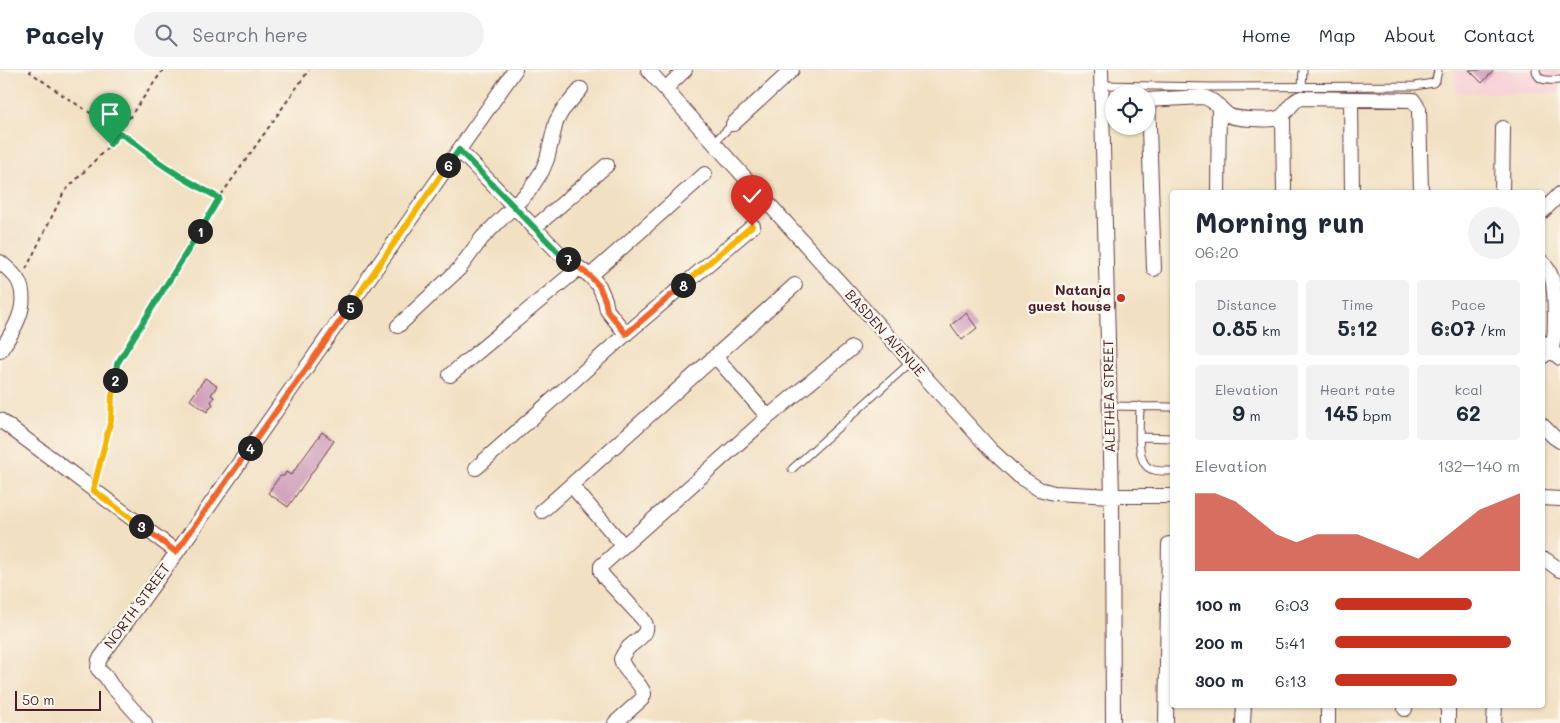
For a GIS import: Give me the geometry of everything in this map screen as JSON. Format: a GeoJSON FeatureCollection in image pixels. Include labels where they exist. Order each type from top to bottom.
{"type":"FeatureCollection","features":[{"type":"Feature","properties":{"kind":"street","name":"NORTH STREET"},"geometry":{"type":"LineString","coordinates":[[145,723],[98,669],[99,660],[515,70]]}},
{"type":"Feature","properties":{"kind":"street","name":"BASDEN AVENUE"},"geometry":{"type":"LineString","coordinates":[[648,70],[995,454],[1020,477],[1039,488],[1054,493],[1170,496]]}},
{"type":"Feature","properties":{"kind":"street"},"geometry":{"type":"LineString","coordinates":[[662,85],[673,70]]}},
{"type":"Feature","properties":{"kind":"street"},"geometry":{"type":"LineString","coordinates":[[662,85],[685,70]]}},
{"type":"Feature","properties":{"kind":"street"},"geometry":{"type":"LineString","coordinates":[[733,124],[792,70]]}},
{"type":"Feature","properties":{"kind":"street","name":"ALETHEA STREET"},"geometry":{"type":"LineString","coordinates":[[1101,70],[1102,85],[1105,94]]}},
{"type":"Feature","properties":{"kind":"street"},"geometry":{"type":"LineString","coordinates":[[398,326],[459,269],[482,238],[529,190],[542,171],[547,159],[556,122],[562,111],[581,89]]}},
{"type":"Feature","properties":{"kind":"street"},"geometry":{"type":"LineString","coordinates":[[1155,100],[1203,97],[1208,98],[1229,115],[1236,118],[1276,119],[1283,116],[1298,99],[1413,100],[1420,111],[1421,190]]}},
{"type":"Feature","properties":{"kind":"street"},"geometry":{"type":"LineString","coordinates":[[1351,99],[1352,190]]}},
{"type":"Feature","properties":{"kind":"street"},"geometry":{"type":"LineString","coordinates":[[1218,190],[1219,106]]}},
{"type":"Feature","properties":{"kind":"street"},"geometry":{"type":"LineString","coordinates":[[1283,116],[1284,190]]}},
{"type":"Feature","properties":{"kind":"street"},"geometry":{"type":"LineString","coordinates":[[1502,190],[1503,128]]}},
{"type":"Feature","properties":{"kind":"street","name":"ALETHEA STREET"},"geometry":{"type":"LineString","coordinates":[[1108,135],[1113,723]]}},
{"type":"Feature","properties":{"kind":"street"},"geometry":{"type":"LineString","coordinates":[[1148,135],[1154,269]]}},
{"type":"Feature","properties":{"kind":"street"},"geometry":{"type":"LineString","coordinates":[[459,150],[559,253],[585,272],[599,286],[607,310],[626,334]]}},
{"type":"Feature","properties":{"kind":"street"},"geometry":{"type":"LineString","coordinates":[[534,228],[607,165]]}},
{"type":"Feature","properties":{"kind":"street"},"geometry":{"type":"LineString","coordinates":[[450,375],[585,272],[705,174]]}},
{"type":"Feature","properties":{"kind":"street"},"geometry":{"type":"LineString","coordinates":[[1545,209],[1560,194]]}},
{"type":"Feature","properties":{"kind":"street"},"geometry":{"type":"LineString","coordinates":[[476,468],[626,334],[752,226]]}},
{"type":"Feature","properties":{"kind":"street"},"geometry":{"type":"LineString","coordinates":[[0,262],[12,272],[19,282],[24,299],[18,319],[0,352]]}},
{"type":"Feature","properties":{"kind":"street"},"geometry":{"type":"LineString","coordinates":[[1545,266],[1550,272],[1552,281],[1555,323],[1554,336],[1549,352]]}},
{"type":"Feature","properties":{"kind":"street"},"geometry":{"type":"LineString","coordinates":[[542,511],[795,285]]}},
{"type":"Feature","properties":{"kind":"street"},"geometry":{"type":"LineString","coordinates":[[615,723],[642,699],[644,694],[640,684],[622,666],[621,659],[626,650],[644,635],[647,629],[646,623],[604,577],[601,572],[601,566],[768,417],[852,348]]}},
{"type":"Feature","properties":{"kind":"street"},"geometry":{"type":"LineString","coordinates":[[715,356],[768,417]]}},
{"type":"Feature","properties":{"kind":"street"},"geometry":{"type":"LineString","coordinates":[[0,420],[176,552]]}},
{"type":"Feature","properties":{"kind":"street"},"geometry":{"type":"LineString","coordinates":[[1545,428],[1560,441]]}},
{"type":"Feature","properties":{"kind":"street"},"geometry":{"type":"LineString","coordinates":[[571,485],[623,545]]}},
{"type":"Feature","properties":{"kind":"street"},"geometry":{"type":"LineString","coordinates":[[1545,498],[1560,499]]}},
{"type":"Feature","properties":{"kind":"street"},"geometry":{"type":"LineString","coordinates":[[1166,723],[1169,544]]}},
{"type":"Feature","properties":{"kind":"street"},"geometry":{"type":"LineString","coordinates":[[1545,560],[1560,570]]}},
{"type":"Feature","properties":{"kind":"street"},"geometry":{"type":"LineString","coordinates":[[1243,723],[1244,708]]}},
{"type":"Feature","properties":{"kind":"street"},"geometry":{"type":"LineString","coordinates":[[1328,708],[1328,723]]}},
{"type":"Feature","properties":{"kind":"street"},"geometry":{"type":"LineString","coordinates":[[1448,708],[1448,723]]}},
{"type":"Feature","properties":{"kind":"street"},"geometry":{"type":"LineString","coordinates":[[1494,723],[1495,708]]}},
{"type":"Feature","properties":{"kind":"lane"},"geometry":{"type":"LineString","coordinates":[[1302,70],[1302,87]]}},
{"type":"Feature","properties":{"kind":"lane"},"geometry":{"type":"LineString","coordinates":[[1102,85],[1210,87],[1427,85],[1436,80],[1438,70]]}},
{"type":"Feature","properties":{"kind":"lane"},"geometry":{"type":"LineString","coordinates":[[1536,70],[1537,75],[1541,79],[1560,80]]}},
{"type":"Feature","properties":{"kind":"lane"},"geometry":{"type":"LineString","coordinates":[[713,143],[733,124]]}},
{"type":"Feature","properties":{"kind":"lane"},"geometry":{"type":"LineString","coordinates":[[792,469],[911,362]]}},
{"type":"Feature","properties":{"kind":"lane"},"geometry":{"type":"LineString","coordinates":[[1110,406],[1170,407]]}},
{"type":"Feature","properties":{"kind":"lane"},"geometry":{"type":"LineString","coordinates":[[1140,406],[1141,458],[1146,467],[1154,470],[1170,471]]}},
{"type":"Feature","properties":{"kind":"lane"},"geometry":{"type":"LineString","coordinates":[[1140,437],[1170,438]]}},
{"type":"Feature","properties":{"kind":"path"},"geometry":{"type":"LineString","coordinates":[[30,70],[30,72],[97,116],[184,179],[219,198]]}},
{"type":"Feature","properties":{"kind":"path"},"geometry":{"type":"LineString","coordinates":[[19,282],[64,192],[119,133],[163,70]]}},
{"type":"Feature","properties":{"kind":"path"},"geometry":{"type":"LineString","coordinates":[[93,490],[111,420],[112,396],[117,364],[219,198],[309,70]]}},
{"type":"Feature","properties":{"kind":"shaded area"},"geometry":{"type":"Polygon","coordinates":[[[1455,70],[1560,70],[1560,93],[1455,93],[1455,70]]]}},
{"type":"Feature","properties":{"kind":"building"},"geometry":{"type":"Polygon","coordinates":[[[1469,70],[1494,70],[1482,83],[1469,70]]]}},
{"type":"Feature","properties":{"kind":"building"},"geometry":{"type":"Polygon","coordinates":[[[966,313],[977,328],[962,340],[951,325],[966,313]]]}},
{"type":"Feature","properties":{"kind":"building"},"geometry":{"type":"Polygon","coordinates":[[[205,378],[217,386],[211,395],[214,397],[211,402],[213,404],[207,412],[190,400],[205,378]]]}},
{"type":"Feature","properties":{"kind":"building"},"geometry":{"type":"Polygon","coordinates":[[[322,432],[334,441],[288,507],[268,493],[280,476],[284,476],[286,472],[291,475],[322,432]]]}},
{"type":"Feature","properties":{"kind":"place","name":"Natanja guest house"},"geometry":{"type":"Point","coordinates":[1121,298]}},
{"type":"Feature","properties":{"kind":"route"},"geometry":{"type":"LineString","coordinates":[[110,144],[119,133],[184,179],[219,198],[168,284],[117,364],[112,396],[111,420],[93,490],[176,552],[459,150],[559,253],[590,276],[599,286],[611,317],[626,334],[752,226]]}}]}
